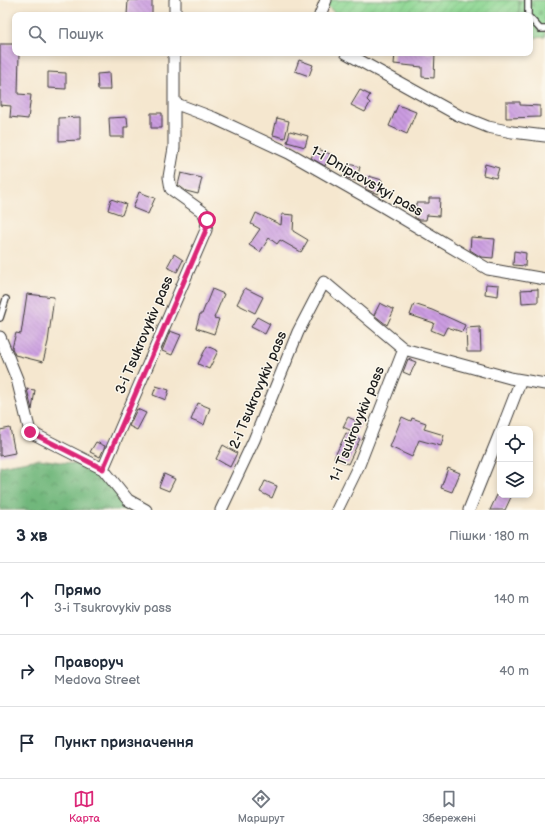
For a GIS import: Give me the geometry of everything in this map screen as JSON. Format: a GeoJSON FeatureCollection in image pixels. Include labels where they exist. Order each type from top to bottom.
{"type":"FeatureCollection","features":[{"type":"Feature","properties":{"kind":"street"},"geometry":{"type":"LineString","coordinates":[[174,12],[175,0]]}},
{"type":"Feature","properties":{"kind":"street"},"geometry":{"type":"LineString","coordinates":[[321,12],[326,0]]}},
{"type":"Feature","properties":{"kind":"street"},"geometry":{"type":"LineString","coordinates":[[174,56],[174,103]]}},
{"type":"Feature","properties":{"kind":"street"},"geometry":{"type":"LineString","coordinates":[[351,56],[458,116],[488,127],[545,136]]}},
{"type":"Feature","properties":{"kind":"street","name":"3-i Tsukrovykiv pass"},"geometry":{"type":"LineString","coordinates":[[103,469],[206,230],[207,220],[203,212],[171,189],[169,177],[174,148],[174,103]]}},
{"type":"Feature","properties":{"kind":"street","name":"1-i Dniprovs'kyi pass"},"geometry":{"type":"LineString","coordinates":[[174,103],[214,118],[289,153],[488,269],[545,279]]}},
{"type":"Feature","properties":{"kind":"street","name":"2-i Tsukrovykiv pass"},"geometry":{"type":"LineString","coordinates":[[221,510],[254,440],[298,332],[324,282],[404,349]]}},
{"type":"Feature","properties":{"kind":"street"},"geometry":{"type":"LineString","coordinates":[[0,337],[17,379],[30,432],[103,469],[128,500],[146,510]]}},
{"type":"Feature","properties":{"kind":"street"},"geometry":{"type":"LineString","coordinates":[[404,349],[521,380],[545,384]]}},
{"type":"Feature","properties":{"kind":"street","name":"1-i Tsukrovykiv pass"},"geometry":{"type":"LineString","coordinates":[[337,510],[359,465],[404,349]]}},
{"type":"Feature","properties":{"kind":"street"},"geometry":{"type":"LineString","coordinates":[[503,426],[521,380]]}},
{"type":"Feature","properties":{"kind":"street"},"geometry":{"type":"LineString","coordinates":[[469,510],[497,440]]}},
{"type":"Feature","properties":{"kind":"lane"},"geometry":{"type":"LineString","coordinates":[[528,0],[528,12]]}},
{"type":"Feature","properties":{"kind":"lane"},"geometry":{"type":"LineString","coordinates":[[533,21],[540,29],[545,29]]}},
{"type":"Feature","properties":{"kind":"lane"},"geometry":{"type":"LineString","coordinates":[[0,318],[6,299]]}},
{"type":"Feature","properties":{"kind":"green space"},"geometry":{"type":"Polygon","coordinates":[[[326,0],[519,0],[519,12],[334,12],[325,4],[326,0]]]}},
{"type":"Feature","properties":{"kind":"green space"},"geometry":{"type":"Polygon","coordinates":[[[519,0],[545,0],[545,37],[533,38],[533,12],[519,12],[519,0]]]}},
{"type":"Feature","properties":{"kind":"green space"},"geometry":{"type":"Polygon","coordinates":[[[39,459],[75,464],[100,474],[137,510],[0,510],[0,466],[39,459]]]}},
{"type":"Feature","properties":{"kind":"building"},"geometry":{"type":"Polygon","coordinates":[[[128,0],[152,0],[152,12],[127,12],[128,0]]]}},
{"type":"Feature","properties":{"kind":"building"},"geometry":{"type":"Polygon","coordinates":[[[0,44],[12,44],[12,56],[19,56],[18,94],[31,95],[28,119],[10,117],[11,106],[0,105],[0,44]]]}},
{"type":"Feature","properties":{"kind":"building"},"geometry":{"type":"Polygon","coordinates":[[[395,56],[435,56],[434,78],[422,77],[422,67],[394,64],[395,56]]]}},
{"type":"Feature","properties":{"kind":"building"},"geometry":{"type":"Polygon","coordinates":[[[299,60],[313,65],[309,76],[295,71],[299,60]]]}},
{"type":"Feature","properties":{"kind":"building"},"geometry":{"type":"Polygon","coordinates":[[[48,72],[66,73],[66,89],[48,88],[48,72]]]}},
{"type":"Feature","properties":{"kind":"building"},"geometry":{"type":"Polygon","coordinates":[[[109,73],[110,90],[98,90],[97,74],[109,73]]]}},
{"type":"Feature","properties":{"kind":"building"},"geometry":{"type":"Polygon","coordinates":[[[360,90],[370,95],[367,100],[370,103],[365,112],[351,105],[360,90]]]}},
{"type":"Feature","properties":{"kind":"building"},"geometry":{"type":"Polygon","coordinates":[[[506,102],[520,102],[520,105],[540,106],[540,117],[506,118],[506,102]]]}},
{"type":"Feature","properties":{"kind":"building"},"geometry":{"type":"Polygon","coordinates":[[[398,105],[416,112],[407,134],[389,126],[398,105]]]}},
{"type":"Feature","properties":{"kind":"building"},"geometry":{"type":"Polygon","coordinates":[[[151,113],[162,113],[162,128],[151,128],[151,113]]]}},
{"type":"Feature","properties":{"kind":"building"},"geometry":{"type":"Polygon","coordinates":[[[80,117],[80,140],[59,141],[59,118],[80,117]]]}},
{"type":"Feature","properties":{"kind":"building"},"geometry":{"type":"Polygon","coordinates":[[[127,117],[128,127],[124,127],[124,137],[110,137],[109,118],[127,117]]]}},
{"type":"Feature","properties":{"kind":"building"},"geometry":{"type":"Polygon","coordinates":[[[277,118],[289,121],[285,138],[273,135],[277,118]]]}},
{"type":"Feature","properties":{"kind":"building"},"geometry":{"type":"Polygon","coordinates":[[[290,131],[308,136],[305,147],[287,142],[290,131]]]}},
{"type":"Feature","properties":{"kind":"building"},"geometry":{"type":"Polygon","coordinates":[[[316,148],[330,154],[325,166],[311,158],[316,148]]]}},
{"type":"Feature","properties":{"kind":"building"},"geometry":{"type":"Polygon","coordinates":[[[349,164],[360,167],[356,181],[345,177],[349,164]]]}},
{"type":"Feature","properties":{"kind":"building"},"geometry":{"type":"Polygon","coordinates":[[[485,164],[499,168],[496,178],[483,175],[485,164]]]}},
{"type":"Feature","properties":{"kind":"building"},"geometry":{"type":"Polygon","coordinates":[[[181,173],[202,178],[198,194],[186,191],[178,185],[181,173]]]}},
{"type":"Feature","properties":{"kind":"building"},"geometry":{"type":"Polygon","coordinates":[[[369,176],[382,180],[378,194],[365,189],[369,176]]]}},
{"type":"Feature","properties":{"kind":"building"},"geometry":{"type":"Polygon","coordinates":[[[139,192],[155,198],[148,214],[133,208],[139,192]]]}},
{"type":"Feature","properties":{"kind":"building"},"geometry":{"type":"Polygon","coordinates":[[[429,198],[440,198],[439,216],[427,215],[426,220],[419,220],[415,218],[416,203],[429,203],[429,198]]]}},
{"type":"Feature","properties":{"kind":"building"},"geometry":{"type":"Polygon","coordinates":[[[111,199],[126,204],[122,215],[108,210],[111,199]]]}},
{"type":"Feature","properties":{"kind":"building"},"geometry":{"type":"Polygon","coordinates":[[[256,213],[281,225],[282,214],[294,215],[293,231],[308,240],[301,252],[280,240],[277,244],[269,238],[260,252],[249,245],[260,229],[251,224],[256,213]]]}},
{"type":"Feature","properties":{"kind":"building"},"geometry":{"type":"Polygon","coordinates":[[[471,237],[495,239],[493,258],[481,257],[470,250],[471,237]]]}},
{"type":"Feature","properties":{"kind":"building"},"geometry":{"type":"Polygon","coordinates":[[[514,251],[526,253],[525,266],[513,265],[514,251]]]}},
{"type":"Feature","properties":{"kind":"building"},"geometry":{"type":"Polygon","coordinates":[[[174,254],[183,260],[177,272],[167,267],[174,254]]]}},
{"type":"Feature","properties":{"kind":"building"},"geometry":{"type":"Polygon","coordinates":[[[486,284],[499,285],[498,296],[485,294],[486,284]]]}},
{"type":"Feature","properties":{"kind":"building"},"geometry":{"type":"Polygon","coordinates":[[[245,288],[263,297],[255,313],[237,304],[245,288]]]}},
{"type":"Feature","properties":{"kind":"building"},"geometry":{"type":"Polygon","coordinates":[[[212,289],[224,294],[214,318],[219,319],[214,334],[196,328],[200,314],[202,314],[212,289]]]}},
{"type":"Feature","properties":{"kind":"building"},"geometry":{"type":"Polygon","coordinates":[[[538,289],[538,302],[522,303],[521,290],[538,289]]]}},
{"type":"Feature","properties":{"kind":"building"},"geometry":{"type":"Polygon","coordinates":[[[27,294],[54,297],[48,342],[43,362],[15,355],[12,348],[16,333],[21,334],[27,294]]]}},
{"type":"Feature","properties":{"kind":"building"},"geometry":{"type":"Polygon","coordinates":[[[380,303],[394,310],[387,325],[374,315],[380,303]]]}},
{"type":"Feature","properties":{"kind":"building"},"geometry":{"type":"Polygon","coordinates":[[[414,304],[432,310],[465,325],[462,332],[447,327],[443,335],[431,330],[434,323],[410,315],[414,304]]]}},
{"type":"Feature","properties":{"kind":"building"},"geometry":{"type":"Polygon","coordinates":[[[257,317],[270,324],[265,334],[251,327],[257,317]]]}},
{"type":"Feature","properties":{"kind":"building"},"geometry":{"type":"Polygon","coordinates":[[[480,327],[481,352],[467,352],[466,328],[480,327]]]}},
{"type":"Feature","properties":{"kind":"building"},"geometry":{"type":"Polygon","coordinates":[[[170,331],[181,335],[172,355],[162,351],[170,331]]]}},
{"type":"Feature","properties":{"kind":"building"},"geometry":{"type":"Polygon","coordinates":[[[207,346],[218,351],[209,369],[198,364],[207,346]]]}},
{"type":"Feature","properties":{"kind":"building"},"geometry":{"type":"Polygon","coordinates":[[[408,359],[416,362],[410,375],[403,372],[408,359]]]}},
{"type":"Feature","properties":{"kind":"building"},"geometry":{"type":"Polygon","coordinates":[[[156,386],[169,390],[166,400],[153,395],[156,386]]]}},
{"type":"Feature","properties":{"kind":"building"},"geometry":{"type":"Polygon","coordinates":[[[27,389],[35,390],[32,410],[27,389]]]}},
{"type":"Feature","properties":{"kind":"building"},"geometry":{"type":"Polygon","coordinates":[[[198,403],[210,408],[204,425],[191,420],[198,403]]]}},
{"type":"Feature","properties":{"kind":"building"},"geometry":{"type":"Polygon","coordinates":[[[137,409],[146,413],[137,430],[129,426],[137,409]]]}},
{"type":"Feature","properties":{"kind":"building"},"geometry":{"type":"Polygon","coordinates":[[[348,417],[361,423],[356,433],[343,427],[348,417]]]}},
{"type":"Feature","properties":{"kind":"building"},"geometry":{"type":"Polygon","coordinates":[[[402,417],[411,421],[412,418],[426,423],[424,429],[444,435],[441,446],[419,440],[412,457],[390,447],[402,417]]]}},
{"type":"Feature","properties":{"kind":"building"},"geometry":{"type":"Polygon","coordinates":[[[10,428],[15,453],[0,456],[0,430],[10,428]]]}},
{"type":"Feature","properties":{"kind":"building"},"geometry":{"type":"Polygon","coordinates":[[[346,433],[360,439],[348,464],[334,458],[346,433]]]}},
{"type":"Feature","properties":{"kind":"building"},"geometry":{"type":"Polygon","coordinates":[[[96,442],[105,446],[100,457],[90,452],[96,442]]]}},
{"type":"Feature","properties":{"kind":"building"},"geometry":{"type":"Polygon","coordinates":[[[223,445],[237,453],[230,467],[216,459],[223,445]]]}},
{"type":"Feature","properties":{"kind":"building"},"geometry":{"type":"Polygon","coordinates":[[[448,468],[460,473],[452,492],[441,488],[448,468]]]}},
{"type":"Feature","properties":{"kind":"building"},"geometry":{"type":"Polygon","coordinates":[[[164,474],[175,479],[169,491],[159,487],[164,474]]]}},
{"type":"Feature","properties":{"kind":"building"},"geometry":{"type":"Polygon","coordinates":[[[265,481],[277,486],[272,498],[260,492],[265,481]]]}},
{"type":"Feature","properties":{"kind":"building"},"geometry":{"type":"Polygon","coordinates":[[[497,495],[497,498],[511,498],[505,510],[490,510],[497,495]]]}},
{"type":"Feature","properties":{"kind":"route"},"geometry":{"type":"LineString","coordinates":[[30,432],[103,469],[206,230],[207,220]]}}]}
